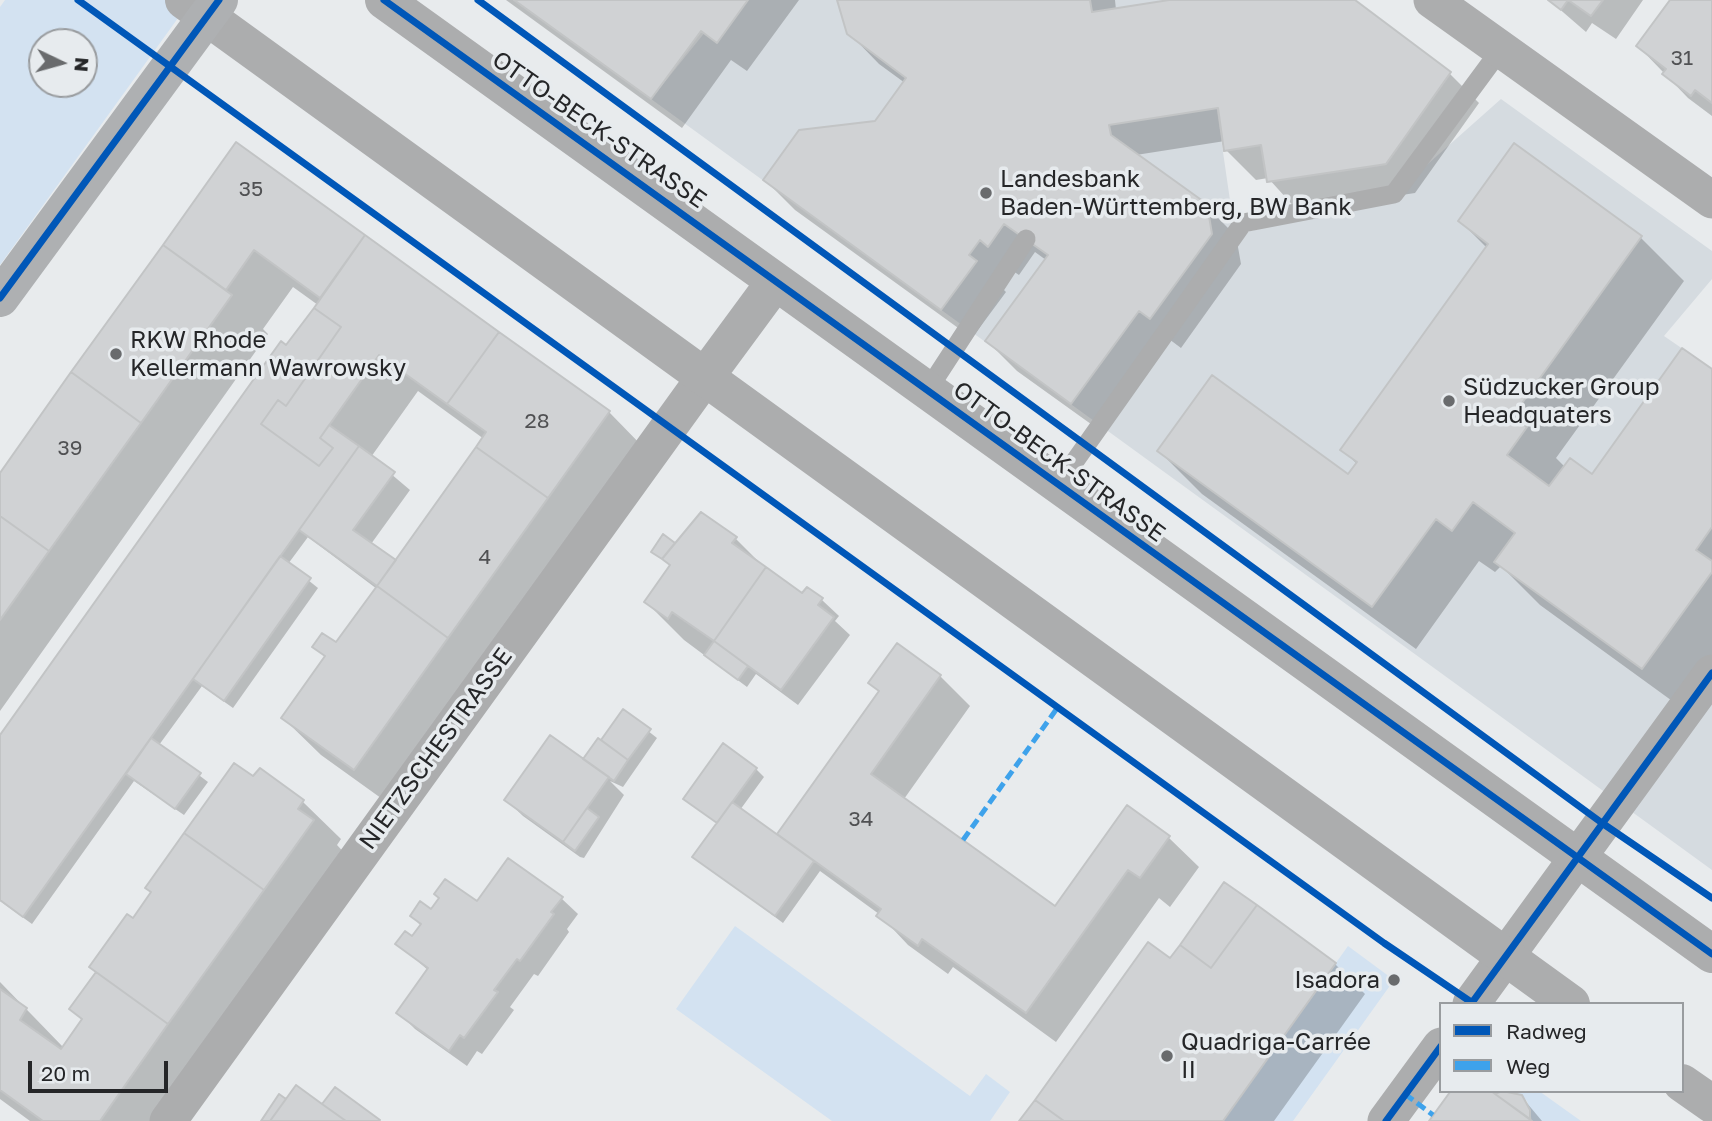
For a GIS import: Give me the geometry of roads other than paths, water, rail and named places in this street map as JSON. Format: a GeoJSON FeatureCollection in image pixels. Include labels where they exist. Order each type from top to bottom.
{"type":"FeatureCollection","features":[{"type":"Feature","properties":{"kind":"main road"},"geometry":{"type":"LineString","coordinates":[[0,298],[203,5]]}},
{"type":"Feature","properties":{"kind":"street","name":"OTTO-BECK-STRASSE"},"geometry":{"type":"LineString","coordinates":[[384,0],[1712,954]]}},
{"type":"Feature","properties":{"kind":"street"},"geometry":{"type":"LineString","coordinates":[[1432,0],[1712,201]]}},
{"type":"Feature","properties":{"kind":"street"},"geometry":{"type":"LineString","coordinates":[[203,5],[705,377],[1568,1002]]}},
{"type":"Feature","properties":{"kind":"street"},"geometry":{"type":"LineString","coordinates":[[705,377],[775,282]]}},
{"type":"Feature","properties":{"kind":"street","name":"NIETZSCHESTRASSE"},"geometry":{"type":"LineString","coordinates":[[168,1121],[705,377]]}},
{"type":"Feature","properties":{"kind":"street"},"geometry":{"type":"LineString","coordinates":[[1472,1002],[1712,673]]}},
{"type":"Feature","properties":{"kind":"street"},"geometry":{"type":"LineString","coordinates":[[1386,1121],[1439,1049]]}},
{"type":"Feature","properties":{"kind":"street"},"geometry":{"type":"LineString","coordinates":[[1684,1084],[1712,1104]]}},
{"type":"Feature","properties":{"kind":"lane"},"geometry":{"type":"LineString","coordinates":[[1058,485],[1243,223],[1394,194],[1475,88],[1501,49]]}},
{"type":"Feature","properties":{"kind":"lane"},"geometry":{"type":"LineString","coordinates":[[927,391],[1026,239]]}},
{"type":"Feature","properties":{"kind":"place","name":"Landesbank Baden-Württemberg, BW Bank"},"geometry":{"type":"Point","coordinates":[986,193]}},
{"type":"Feature","properties":{"kind":"place","name":"RKW Rhode Kellermann Wawrowsky"},"geometry":{"type":"Point","coordinates":[116,354]}},
{"type":"Feature","properties":{"kind":"place","name":"Südzucker Group Headquaters"},"geometry":{"type":"Point","coordinates":[1449,401]}},
{"type":"Feature","properties":{"kind":"place","name":"Isadora"},"geometry":{"type":"Point","coordinates":[1394,980]}},
{"type":"Feature","properties":{"kind":"place","name":"Quadriga-Carrée II"},"geometry":{"type":"Point","coordinates":[1167,1056]}}]}
